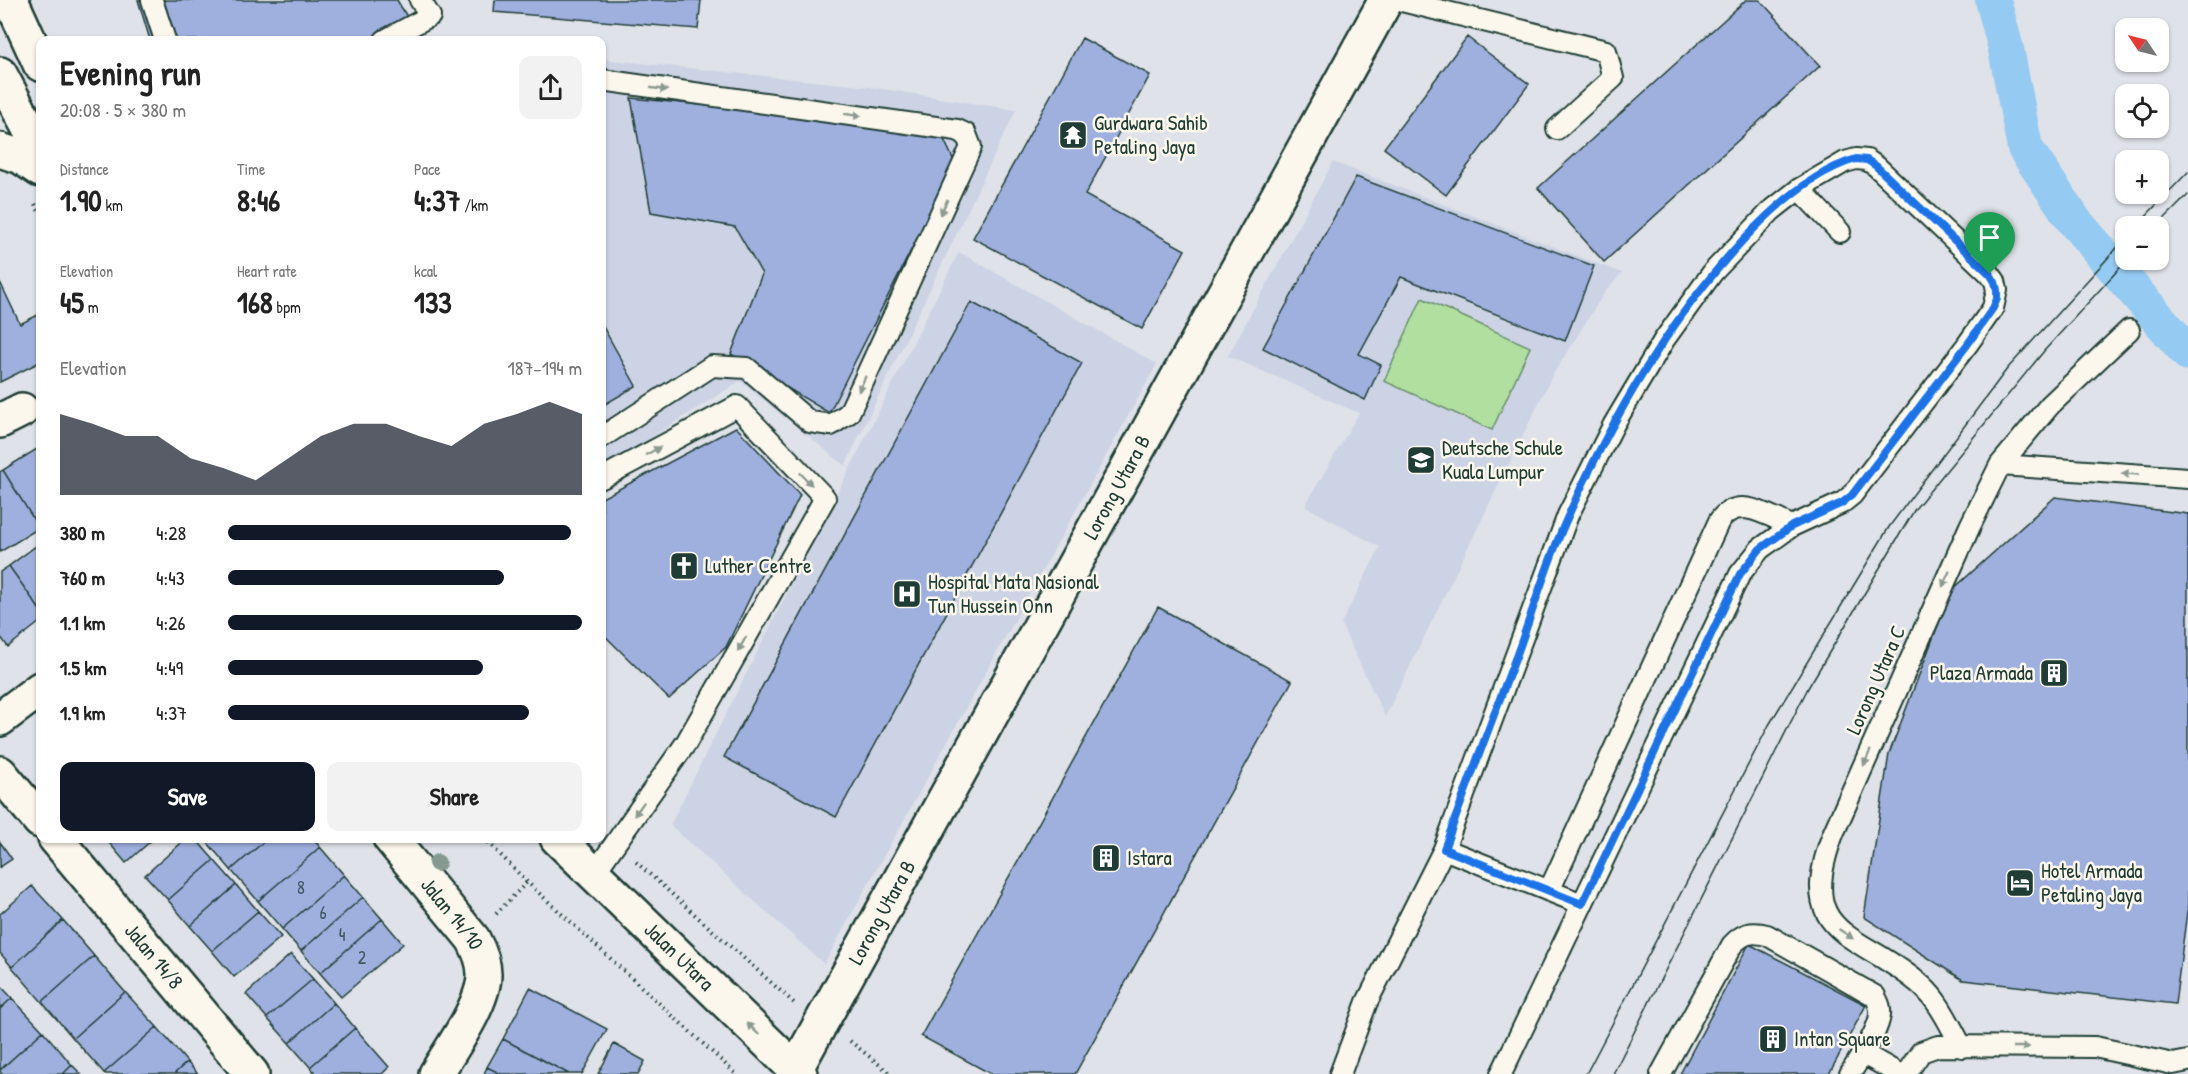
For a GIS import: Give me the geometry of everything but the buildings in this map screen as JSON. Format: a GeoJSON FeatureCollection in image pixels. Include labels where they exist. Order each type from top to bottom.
{"type":"FeatureCollection","features":[{"type":"Feature","properties":{"kind":"street"},"geometry":{"type":"LineString","coordinates":[[11,0],[36,55]]}},
{"type":"Feature","properties":{"kind":"street","name":"Lorong Utara B"},"geometry":{"type":"LineString","coordinates":[[797,1072],[821,1022],[1386,0]]}},
{"type":"Feature","properties":{"kind":"street"},"geometry":{"type":"LineString","coordinates":[[0,74],[36,142]]}},
{"type":"Feature","properties":{"kind":"street"},"geometry":{"type":"LineString","coordinates":[[0,150],[21,157],[36,167]]}},
{"type":"Feature","properties":{"kind":"street"},"geometry":{"type":"LineString","coordinates":[[0,719],[36,692]]}},
{"type":"Feature","properties":{"kind":"street"},"geometry":{"type":"LineString","coordinates":[[0,773],[36,816]]}},
{"type":"Feature","properties":{"kind":"street","name":"Jalan 14/8"},"geometry":{"type":"LineString","coordinates":[[59,843],[252,1074]]}},
{"type":"Feature","properties":{"kind":"street","name":"Jalan 14/10"},"geometry":{"type":"LineString","coordinates":[[394,843],[473,939],[482,956],[484,976],[479,999],[436,1074]]}},
{"type":"Feature","properties":{"kind":"street","name":"Jalan Utara"},"geometry":{"type":"LineString","coordinates":[[562,843],[797,1072]]}},
{"type":"Feature","properties":{"kind":"lane"},"geometry":{"type":"LineString","coordinates":[[152,0],[164,36]]}},
{"type":"Feature","properties":{"kind":"lane"},"geometry":{"type":"LineString","coordinates":[[392,36],[430,16],[420,0]]}},
{"type":"Feature","properties":{"kind":"lane"},"geometry":{"type":"LineString","coordinates":[[1398,0],[1606,51],[1613,78],[1557,129]]}},
{"type":"Feature","properties":{"kind":"lane"},"geometry":{"type":"LineString","coordinates":[[606,82],[957,130],[966,134],[971,147],[849,413],[831,425],[810,422],[747,368],[712,366],[606,433]]}},
{"type":"Feature","properties":{"kind":"lane"},"geometry":{"type":"LineString","coordinates":[[1340,1074],[1367,1002],[1444,849],[1568,515],[1614,424],[1664,340],[1713,272],[1771,211],[1799,189],[1845,162],[1856,159],[1867,160],[1990,274],[1995,282],[1997,299],[1967,345],[1848,500],[1792,526],[1760,549],[1740,574],[1501,1074]]}},
{"type":"Feature","properties":{"kind":"lane"},"geometry":{"type":"LineString","coordinates":[[1799,189],[1840,232]]}},
{"type":"Feature","properties":{"kind":"lane","name":"Lorong Utara C"},"geometry":{"type":"LineString","coordinates":[[1962,1047],[1936,1002],[1924,987],[1838,929],[1824,910],[1820,887],[1823,860],[1970,526],[2000,465],[2050,405],[2129,330]]}},
{"type":"Feature","properties":{"kind":"lane"},"geometry":{"type":"LineString","coordinates":[[593,875],[686,743],[825,498],[737,406],[606,476]]}},
{"type":"Feature","properties":{"kind":"lane"},"geometry":{"type":"LineString","coordinates":[[2000,465],[2188,478]]}},
{"type":"Feature","properties":{"kind":"lane"},"geometry":{"type":"LineString","coordinates":[[1549,891],[1719,521],[1731,510],[1742,507],[1792,526]]}},
{"type":"Feature","properties":{"kind":"lane"},"geometry":{"type":"LineString","coordinates":[[1444,849],[1582,904]]}},
{"type":"Feature","properties":{"kind":"lane"},"geometry":{"type":"LineString","coordinates":[[1661,1074],[1732,945],[1739,937],[1757,932],[1767,935],[1875,996],[1880,1005],[1880,1016],[1850,1074]]}},
{"type":"Feature","properties":{"kind":"lane"},"geometry":{"type":"LineString","coordinates":[[1906,1074],[1916,1057],[1928,1048],[1938,1046],[2095,1047],[2173,1064],[2188,1061]]}},
{"type":"Feature","properties":{"kind":"lane"},"geometry":{"type":"LineString","coordinates":[[1862,1053],[1899,1074]]}},
{"type":"Feature","properties":{"kind":"path"},"geometry":{"type":"LineString","coordinates":[[618,840],[638,865],[784,996],[852,1042],[891,1074]]}},
{"type":"Feature","properties":{"kind":"path"},"geometry":{"type":"LineString","coordinates":[[489,843],[527,882],[736,1074]]}},
{"type":"Feature","properties":{"kind":"path"},"geometry":{"type":"LineString","coordinates":[[473,939],[527,882]]}},
{"type":"Feature","properties":{"kind":"shaded area"},"geometry":{"type":"Polygon","coordinates":[[[606,59],[870,87],[1016,110],[845,466],[740,381],[606,466],[606,59]]]}},
{"type":"Feature","properties":{"kind":"shaded area","name":"Deutsche Schule Kuala Lumpur"},"geometry":{"type":"Polygon","coordinates":[[[1333,162],[1622,273],[1604,293],[1551,378],[1385,717],[1341,624],[1380,547],[1305,506],[1359,413],[1228,356],[1333,162]]]}},
{"type":"Feature","properties":{"kind":"shaded area","name":"Hospital Mata Nasional Tun Hussein Onn"},"geometry":{"type":"Polygon","coordinates":[[[959,252],[1157,364],[824,964],[670,825],[959,252]]]}},
{"type":"Feature","properties":{"kind":"green space"},"geometry":{"type":"Polygon","coordinates":[[[1422,298],[1530,347],[1492,430],[1384,381],[1422,298]]]}},
{"type":"Feature","properties":{"kind":"waterway"},"geometry":{"type":"LineString","coordinates":[[1993,0],[2006,49],[2025,148],[2075,222],[2188,353]]}},
{"type":"Feature","properties":{"kind":"tram line"},"geometry":{"type":"LineString","coordinates":[[2146,216],[2188,172]]}},
{"type":"Feature","properties":{"kind":"tram line"},"geometry":{"type":"LineString","coordinates":[[2167,216],[2188,195]]}},
{"type":"Feature","properties":{"kind":"tram line"},"geometry":{"type":"LineString","coordinates":[[1586,1074],[1769,725],[1889,527],[2007,369],[2115,250]]}},
{"type":"Feature","properties":{"kind":"tram line"},"geometry":{"type":"LineString","coordinates":[[1613,1074],[1808,688],[1915,509],[2044,351],[2118,270]]}},
{"type":"Feature","properties":{"kind":"place","name":"Gurdwara Sahib Petaling Jaya"},"geometry":{"type":"Point","coordinates":[1073,135]}},
{"type":"Feature","properties":{"kind":"place","name":"Deutsche Schule Kuala Lumpur"},"geometry":{"type":"Point","coordinates":[1421,460]}},
{"type":"Feature","properties":{"kind":"place","name":"Luther Centre"},"geometry":{"type":"Point","coordinates":[684,566]}},
{"type":"Feature","properties":{"kind":"place","name":"Hospital Mata Nasional Tun Hussein Onn"},"geometry":{"type":"Point","coordinates":[907,594]}},
{"type":"Feature","properties":{"kind":"place","name":"Plaza Armada"},"geometry":{"type":"Point","coordinates":[2054,673]}},
{"type":"Feature","properties":{"kind":"place","name":"Istara"},"geometry":{"type":"Point","coordinates":[1106,858]}},
{"type":"Feature","properties":{"kind":"place","name":"Hotel Armada Petaling Jaya"},"geometry":{"type":"Point","coordinates":[2020,883]}},
{"type":"Feature","properties":{"kind":"place","name":"Intan Square"},"geometry":{"type":"Point","coordinates":[1773,1039]}},
{"type":"Feature","properties":{"kind":"route"},"geometry":{"type":"LineString","coordinates":[[1856,159],[1867,160],[1876,166],[1990,274],[1997,290],[1997,299],[1993,308],[1848,500],[1792,526],[1760,549],[1740,574],[1582,904],[1444,849],[1568,515],[1614,424],[1664,340],[1713,272],[1771,211],[1799,189],[1845,162],[1856,159]]}}]}
